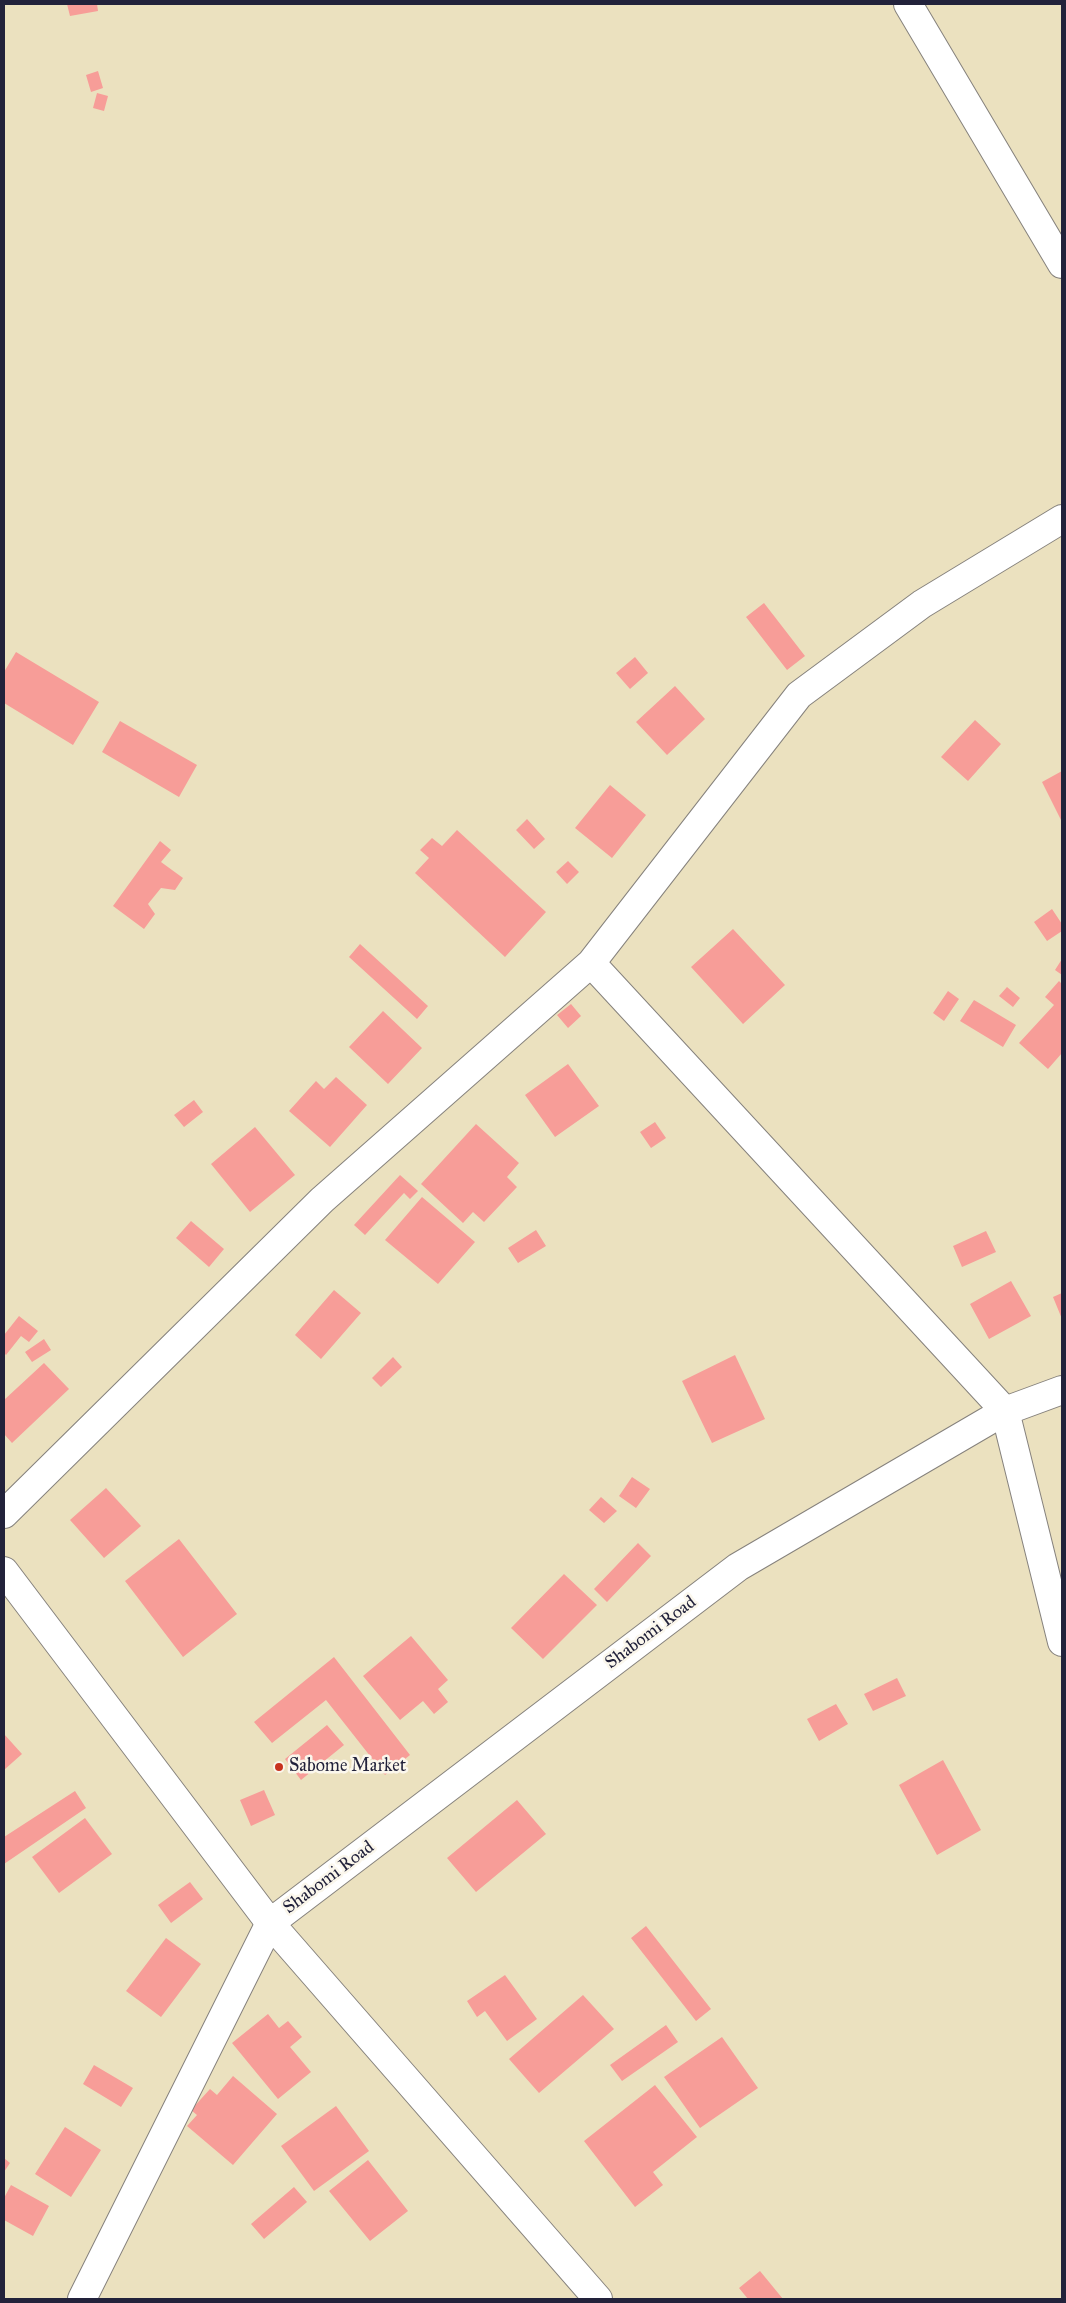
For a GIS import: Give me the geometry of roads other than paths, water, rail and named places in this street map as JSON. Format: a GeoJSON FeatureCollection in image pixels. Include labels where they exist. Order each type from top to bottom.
{"type":"FeatureCollection","features":[{"type":"Feature","properties":{"kind":"street"},"geometry":{"type":"LineString","coordinates":[[908,4],[1062,264]]}},
{"type":"Feature","properties":{"kind":"street"},"geometry":{"type":"LineString","coordinates":[[4,1514],[322,1200],[591,963],[799,695],[922,604],[1062,520]]}},
{"type":"Feature","properties":{"kind":"street"},"geometry":{"type":"LineString","coordinates":[[591,963],[1005,1411],[1062,1642]]}},
{"type":"Feature","properties":{"kind":"street","name":"Shabomi Road"},"geometry":{"type":"LineString","coordinates":[[270,1923],[738,1567],[1005,1411],[1062,1390]]}},
{"type":"Feature","properties":{"kind":"street"},"geometry":{"type":"LineString","coordinates":[[4,1571],[270,1923],[594,2297]]}},
{"type":"Feature","properties":{"kind":"street"},"geometry":{"type":"LineString","coordinates":[[82,2299],[270,1923]]}},
{"type":"Feature","properties":{"kind":"place","name":"Sabome Market"},"geometry":{"type":"Point","coordinates":[279,1767]}}]}
